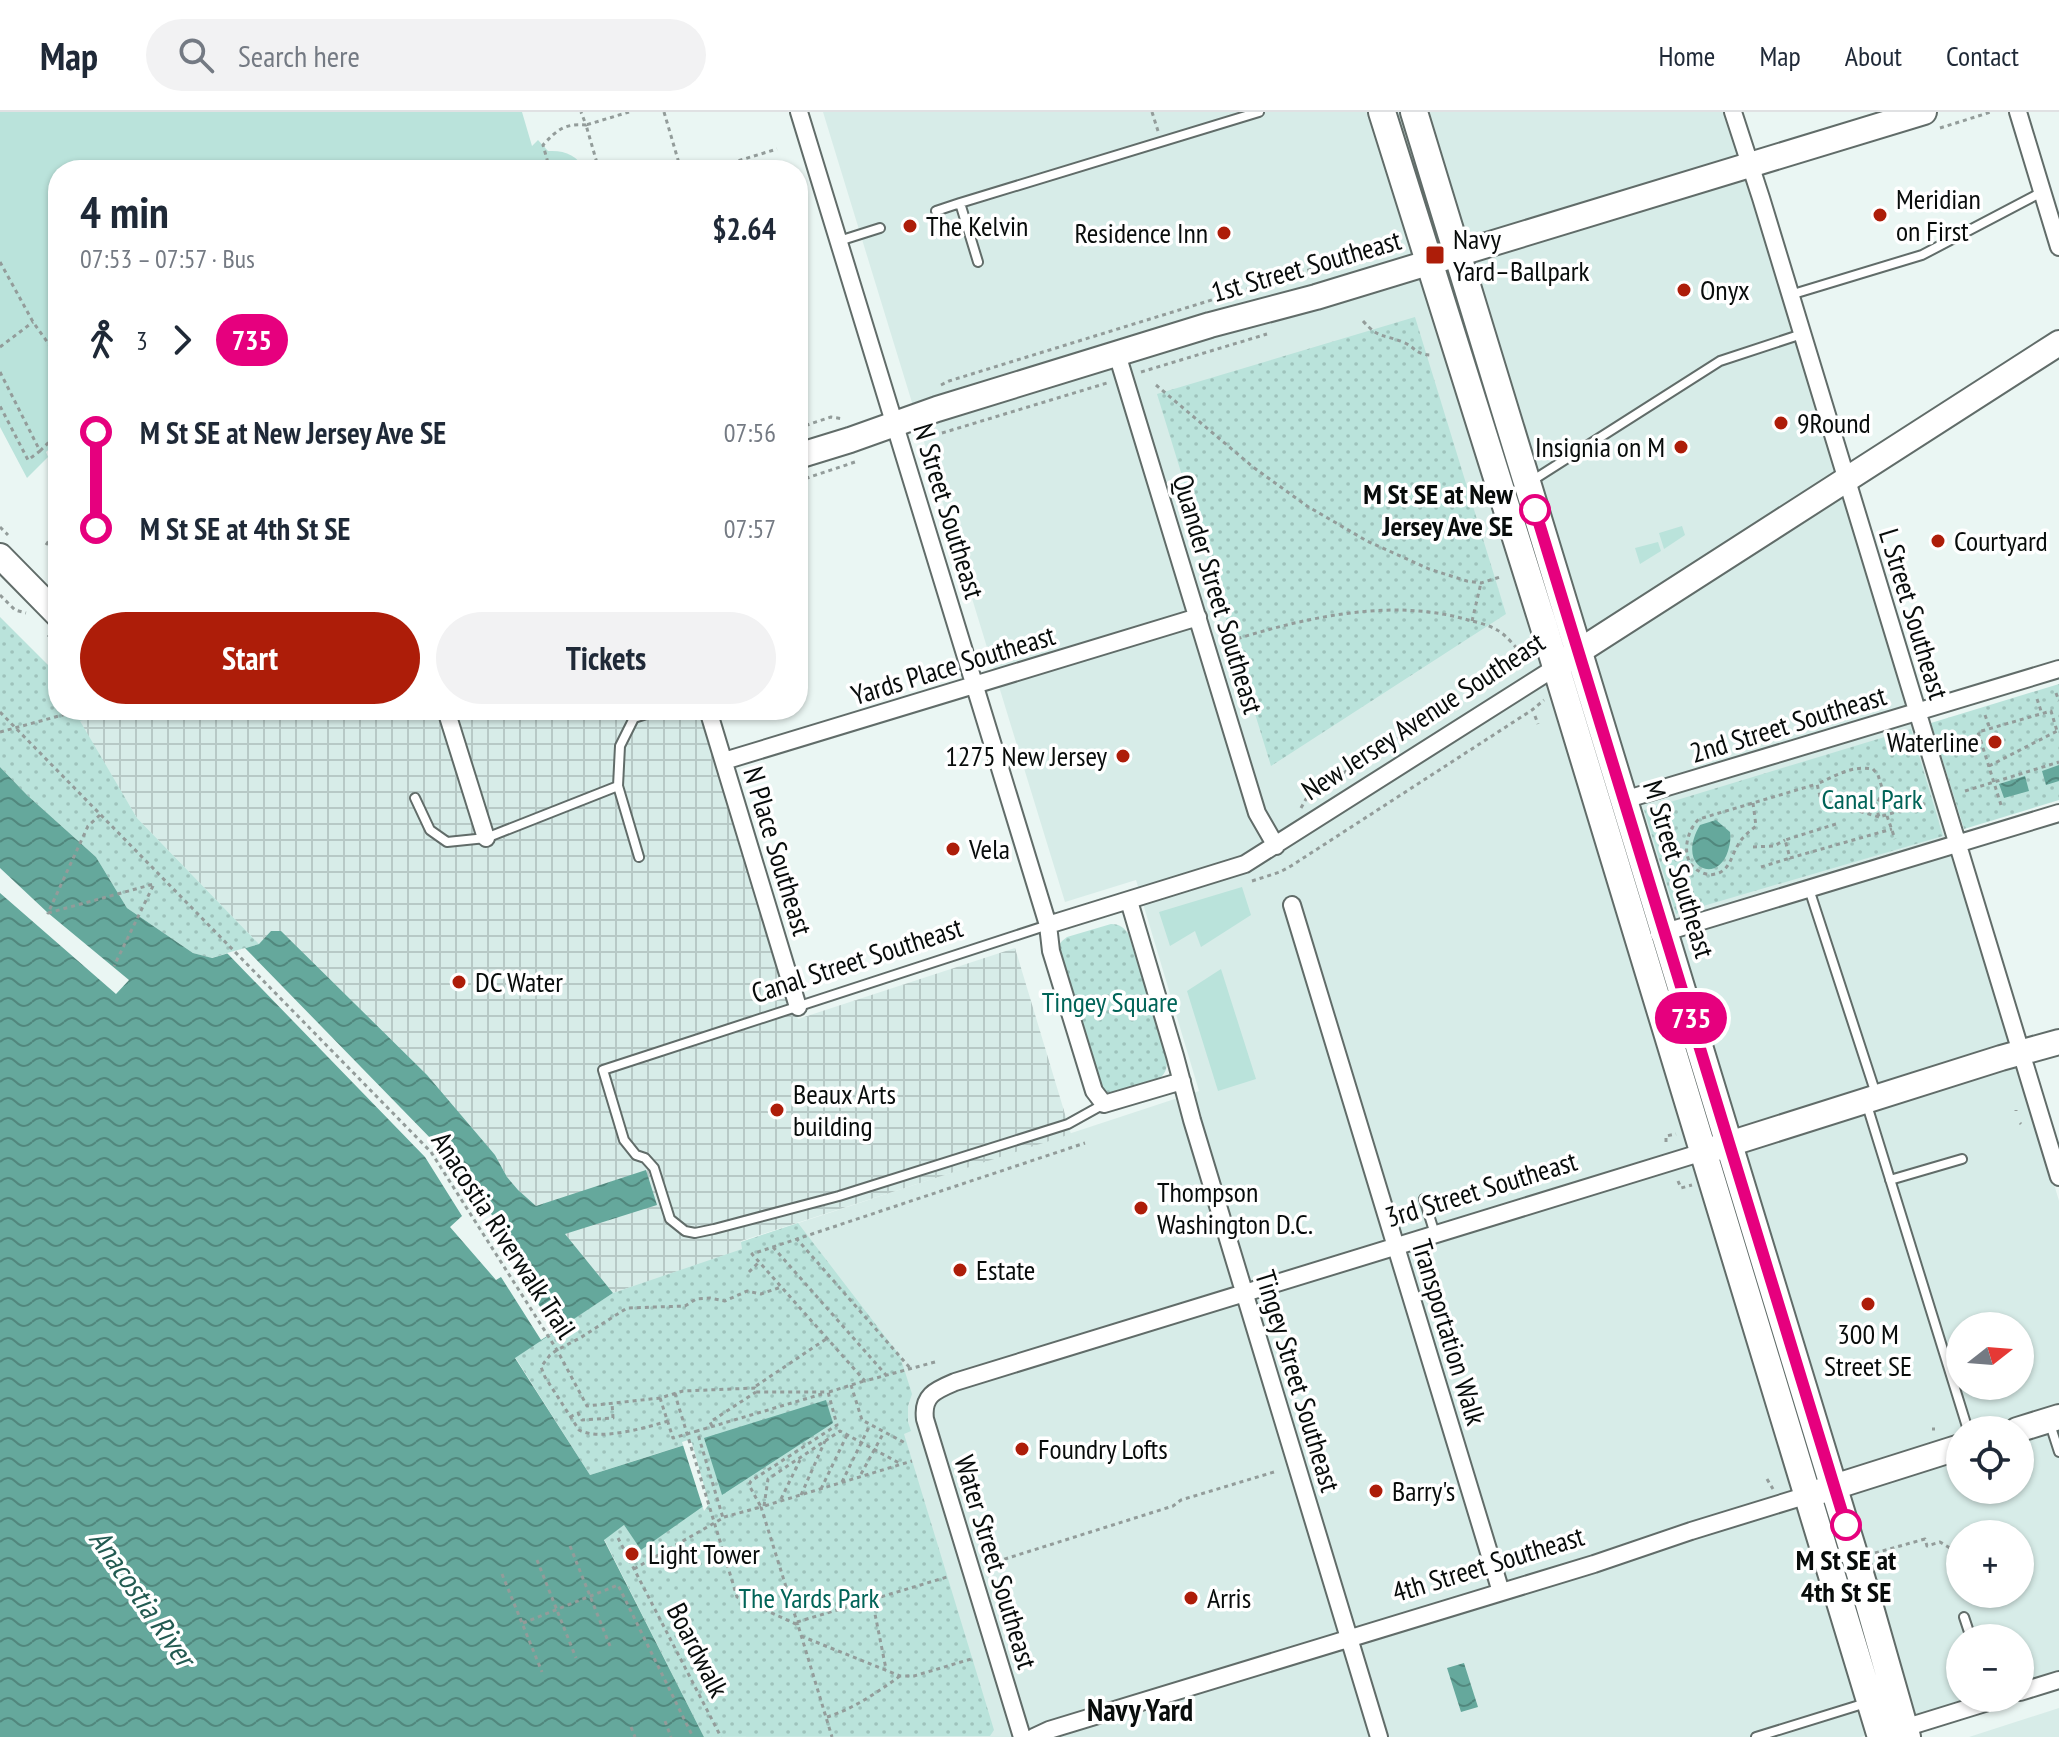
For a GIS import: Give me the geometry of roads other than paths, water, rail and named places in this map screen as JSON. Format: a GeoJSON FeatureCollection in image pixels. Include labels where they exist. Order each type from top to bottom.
{"type":"FeatureCollection","features":[{"type":"Feature","properties":{"kind":"main road","name":"M Street Southeast"},"geometry":{"type":"LineString","coordinates":[[1382,112],[1556,667],[1871,1702],[1898,1734]]}},
{"type":"Feature","properties":{"kind":"main road","name":"M Street Southeast"},"geometry":{"type":"LineString","coordinates":[[1414,112],[1834,1487],[1898,1734]]}},
{"type":"Feature","properties":{"kind":"street","name":"N Street Southeast"},"geometry":{"type":"LineString","coordinates":[[799,112],[1048,925],[1051,951],[1074,1026],[1094,1091],[1104,1104]]}},
{"type":"Feature","properties":{"kind":"street","name":"L Street Southeast"},"geometry":{"type":"LineString","coordinates":[[1733,112],[2059,1174]]}},
{"type":"Feature","properties":{"kind":"street","name":"1st Street Southeast"},"geometry":{"type":"LineString","coordinates":[[808,453],[937,409],[1210,325],[1316,297],[1924,112]]}},
{"type":"Feature","properties":{"kind":"street"},"geometry":{"type":"LineString","coordinates":[[2018,112],[2059,247]]}},
{"type":"Feature","properties":{"kind":"street","name":"New Jersey Avenue Southeast"},"geometry":{"type":"LineString","coordinates":[[1129,901],[1235,868],[1276,846],[2059,343]]}},
{"type":"Feature","properties":{"kind":"street","name":"Quander Street Southeast"},"geometry":{"type":"LineString","coordinates":[[1117,354],[1257,813],[1276,846]]}},
{"type":"Feature","properties":{"kind":"street"},"geometry":{"type":"LineString","coordinates":[[0,556],[48,605]]}},
{"type":"Feature","properties":{"kind":"street","name":"Yards Place Southeast"},"geometry":{"type":"LineString","coordinates":[[724,761],[1198,617]]}},
{"type":"Feature","properties":{"kind":"street","name":"2nd Street Southeast"},"geometry":{"type":"LineString","coordinates":[[1624,800],[2059,669]]}},
{"type":"Feature","properties":{"kind":"street"},"geometry":{"type":"LineString","coordinates":[[449,720],[486,838]]}},
{"type":"Feature","properties":{"kind":"street","name":"N Place Southeast"},"geometry":{"type":"LineString","coordinates":[[711,720],[798,1007]]}},
{"type":"Feature","properties":{"kind":"street"},"geometry":{"type":"LineString","coordinates":[[1639,940],[2059,813]]}},
{"type":"Feature","properties":{"kind":"street","name":"Canal Street Southeast"},"geometry":{"type":"LineString","coordinates":[[1048,925],[1129,901]]}},
{"type":"Feature","properties":{"kind":"street","name":"Tingey Street Southeast"},"geometry":{"type":"LineString","coordinates":[[1129,901],[1244,1294],[1379,1737]]}},
{"type":"Feature","properties":{"kind":"street","name":"Transportation Walk"},"geometry":{"type":"LineString","coordinates":[[1292,905],[1501,1592]]}},
{"type":"Feature","properties":{"kind":"street","name":"3rd Street Southeast"},"geometry":{"type":"LineString","coordinates":[[925,1403],[936,1390],[955,1382],[2059,1042]]}},
{"type":"Feature","properties":{"kind":"street"},"geometry":{"type":"LineString","coordinates":[[1104,1104],[1182,1081]]}},
{"type":"Feature","properties":{"kind":"street","name":"Water Street Southeast"},"geometry":{"type":"LineString","coordinates":[[925,1403],[925,1419],[1022,1737]]}},
{"type":"Feature","properties":{"kind":"street"},"geometry":{"type":"LineString","coordinates":[[2034,1425],[2054,1419]]}},
{"type":"Feature","properties":{"kind":"street","name":"4th Street Southeast"},"geometry":{"type":"LineString","coordinates":[[1034,1737],[1946,1451]]}},
{"type":"Feature","properties":{"kind":"street"},"geometry":{"type":"LineString","coordinates":[[2034,1688],[2059,1680]]}},
{"type":"Feature","properties":{"kind":"street"},"geometry":{"type":"LineString","coordinates":[[1898,1734],[1958,1712]]}},
{"type":"Feature","properties":{"kind":"lane"},"geometry":{"type":"LineString","coordinates":[[936,211],[1259,112]]}},
{"type":"Feature","properties":{"kind":"lane"},"geometry":{"type":"LineString","coordinates":[[1790,295],[1922,255],[2043,192]]}},
{"type":"Feature","properties":{"kind":"lane"},"geometry":{"type":"LineString","coordinates":[[960,203],[978,262]]}},
{"type":"Feature","properties":{"kind":"lane"},"geometry":{"type":"LineString","coordinates":[[839,241],[880,228]]}},
{"type":"Feature","properties":{"kind":"lane"},"geometry":{"type":"LineString","coordinates":[[1527,484],[1720,361],[1802,334]]}},
{"type":"Feature","properties":{"kind":"lane"},"geometry":{"type":"LineString","coordinates":[[633,720],[620,746],[618,786],[639,857]]}},
{"type":"Feature","properties":{"kind":"lane"},"geometry":{"type":"LineString","coordinates":[[415,798],[430,830],[447,842],[486,838],[618,786]]}},
{"type":"Feature","properties":{"kind":"lane"},"geometry":{"type":"LineString","coordinates":[[1809,889],[1871,1099],[1890,1180],[1946,1359]]}},
{"type":"Feature","properties":{"kind":"lane","name":"Canal Street Southeast"},"geometry":{"type":"LineString","coordinates":[[1048,925],[603,1070],[624,1140],[636,1155],[645,1158],[654,1168],[670,1219],[685,1231],[695,1233],[839,1196],[1068,1124],[1104,1104]]}},
{"type":"Feature","properties":{"kind":"lane"},"geometry":{"type":"LineString","coordinates":[[1890,1180],[1962,1159]]}},
{"type":"Feature","properties":{"kind":"lane"},"geometry":{"type":"LineString","coordinates":[[1424,1199],[1435,1234]]}},
{"type":"Feature","properties":{"kind":"lane"},"geometry":{"type":"LineString","coordinates":[[2054,1419],[2059,1452]]}},
{"type":"Feature","properties":{"kind":"lane"},"geometry":{"type":"LineString","coordinates":[[1964,1617],[1966,1624]]}},
{"type":"Feature","properties":{"kind":"lane"},"geometry":{"type":"LineString","coordinates":[[1756,1737],[1871,1702]]}},
{"type":"Feature","properties":{"kind":"water"},"geometry":{"type":"Polygon","coordinates":[[[2059,765],[2059,781],[2046,785],[2042,771],[2059,765]]]}},
{"type":"Feature","properties":{"kind":"water","name":"Anacostia River"},"geometry":{"type":"Polygon","coordinates":[[[0,767],[96,857],[127,908],[193,953],[212,958],[259,944],[271,931],[281,931],[427,1075],[495,1155],[507,1177],[536,1206],[646,1170],[657,1205],[565,1234],[613,1293],[515,1358],[590,1475],[688,1444],[705,1505],[641,1550],[624,1525],[604,1540],[704,1737],[0,1737],[0,767]]]}},
{"type":"Feature","properties":{"kind":"water"},"geometry":{"type":"Polygon","coordinates":[[[2025,776],[2029,791],[2004,798],[1999,784],[2025,776]]]}},
{"type":"Feature","properties":{"kind":"water"},"geometry":{"type":"Polygon","coordinates":[[[1716,820],[1730,832],[1728,851],[1723,862],[1715,868],[1700,867],[1692,852],[1694,840],[1700,825],[1716,820]]]}},
{"type":"Feature","properties":{"kind":"water"},"geometry":{"type":"Polygon","coordinates":[[[826,1400],[833,1423],[722,1495],[704,1438],[826,1400]]]}},
{"type":"Feature","properties":{"kind":"water"},"geometry":{"type":"Polygon","coordinates":[[[1464,1663],[1478,1707],[1461,1712],[1447,1668],[1464,1663]]]}},
{"type":"Feature","properties":{"kind":"place","name":"Meridian on First"},"geometry":{"type":"Point","coordinates":[1880,215]}},
{"type":"Feature","properties":{"kind":"place","name":"The Kelvin"},"geometry":{"type":"Point","coordinates":[910,226]}},
{"type":"Feature","properties":{"kind":"place","name":"Residence Inn"},"geometry":{"type":"Point","coordinates":[1224,233]}},
{"type":"Feature","properties":{"kind":"place","name":"Navy Yard–Ballpark"},"geometry":{"type":"Point","coordinates":[1435,255]}},
{"type":"Feature","properties":{"kind":"place","name":"Onyx"},"geometry":{"type":"Point","coordinates":[1684,290]}},
{"type":"Feature","properties":{"kind":"place","name":"9Round"},"geometry":{"type":"Point","coordinates":[1781,423]}},
{"type":"Feature","properties":{"kind":"place","name":"Insignia on M"},"geometry":{"type":"Point","coordinates":[1681,447]}},
{"type":"Feature","properties":{"kind":"place","name":"M St SE at New Jersey Ave SE"},"geometry":{"type":"Point","coordinates":[1535,510]}},
{"type":"Feature","properties":{"kind":"place","name":"Courtyard"},"geometry":{"type":"Point","coordinates":[1938,541]}},
{"type":"Feature","properties":{"kind":"place","name":"Waterline"},"geometry":{"type":"Point","coordinates":[1995,742]}},
{"type":"Feature","properties":{"kind":"place","name":"1275 New Jersey"},"geometry":{"type":"Point","coordinates":[1123,756]}},
{"type":"Feature","properties":{"kind":"place","name":"Vela"},"geometry":{"type":"Point","coordinates":[953,849]}},
{"type":"Feature","properties":{"kind":"place","name":"DC Water"},"geometry":{"type":"Point","coordinates":[459,982]}},
{"type":"Feature","properties":{"kind":"place","name":"Beaux Arts building"},"geometry":{"type":"Point","coordinates":[777,1110]}},
{"type":"Feature","properties":{"kind":"place","name":"Thompson Washington D.C."},"geometry":{"type":"Point","coordinates":[1141,1208]}},
{"type":"Feature","properties":{"kind":"place","name":"Estate"},"geometry":{"type":"Point","coordinates":[960,1270]}},
{"type":"Feature","properties":{"kind":"place","name":"300 M Street SE"},"geometry":{"type":"Point","coordinates":[1868,1304]}},
{"type":"Feature","properties":{"kind":"place","name":"Foundry Lofts"},"geometry":{"type":"Point","coordinates":[1022,1449]}},
{"type":"Feature","properties":{"kind":"place","name":"Barry's"},"geometry":{"type":"Point","coordinates":[1376,1491]}},
{"type":"Feature","properties":{"kind":"place","name":"M St SE at 4th St SE"},"geometry":{"type":"Point","coordinates":[1846,1525]}},
{"type":"Feature","properties":{"kind":"place","name":"Light Tower"},"geometry":{"type":"Point","coordinates":[632,1554]}},
{"type":"Feature","properties":{"kind":"place","name":"Arris"},"geometry":{"type":"Point","coordinates":[1191,1598]}},
{"type":"Feature","properties":{"kind":"district","name":"Navy Yard"},"geometry":{"type":"Point","coordinates":[1140,1711]}},
{"type":"Feature","properties":{"kind":"park label","name":"Canal Park"},"geometry":{"type":"Point","coordinates":[1872,799]}},
{"type":"Feature","properties":{"kind":"park label","name":"Tingey Square"},"geometry":{"type":"Point","coordinates":[1110,1002]}},
{"type":"Feature","properties":{"kind":"park label","name":"The Yards Park"},"geometry":{"type":"Point","coordinates":[809,1598]}}]}
